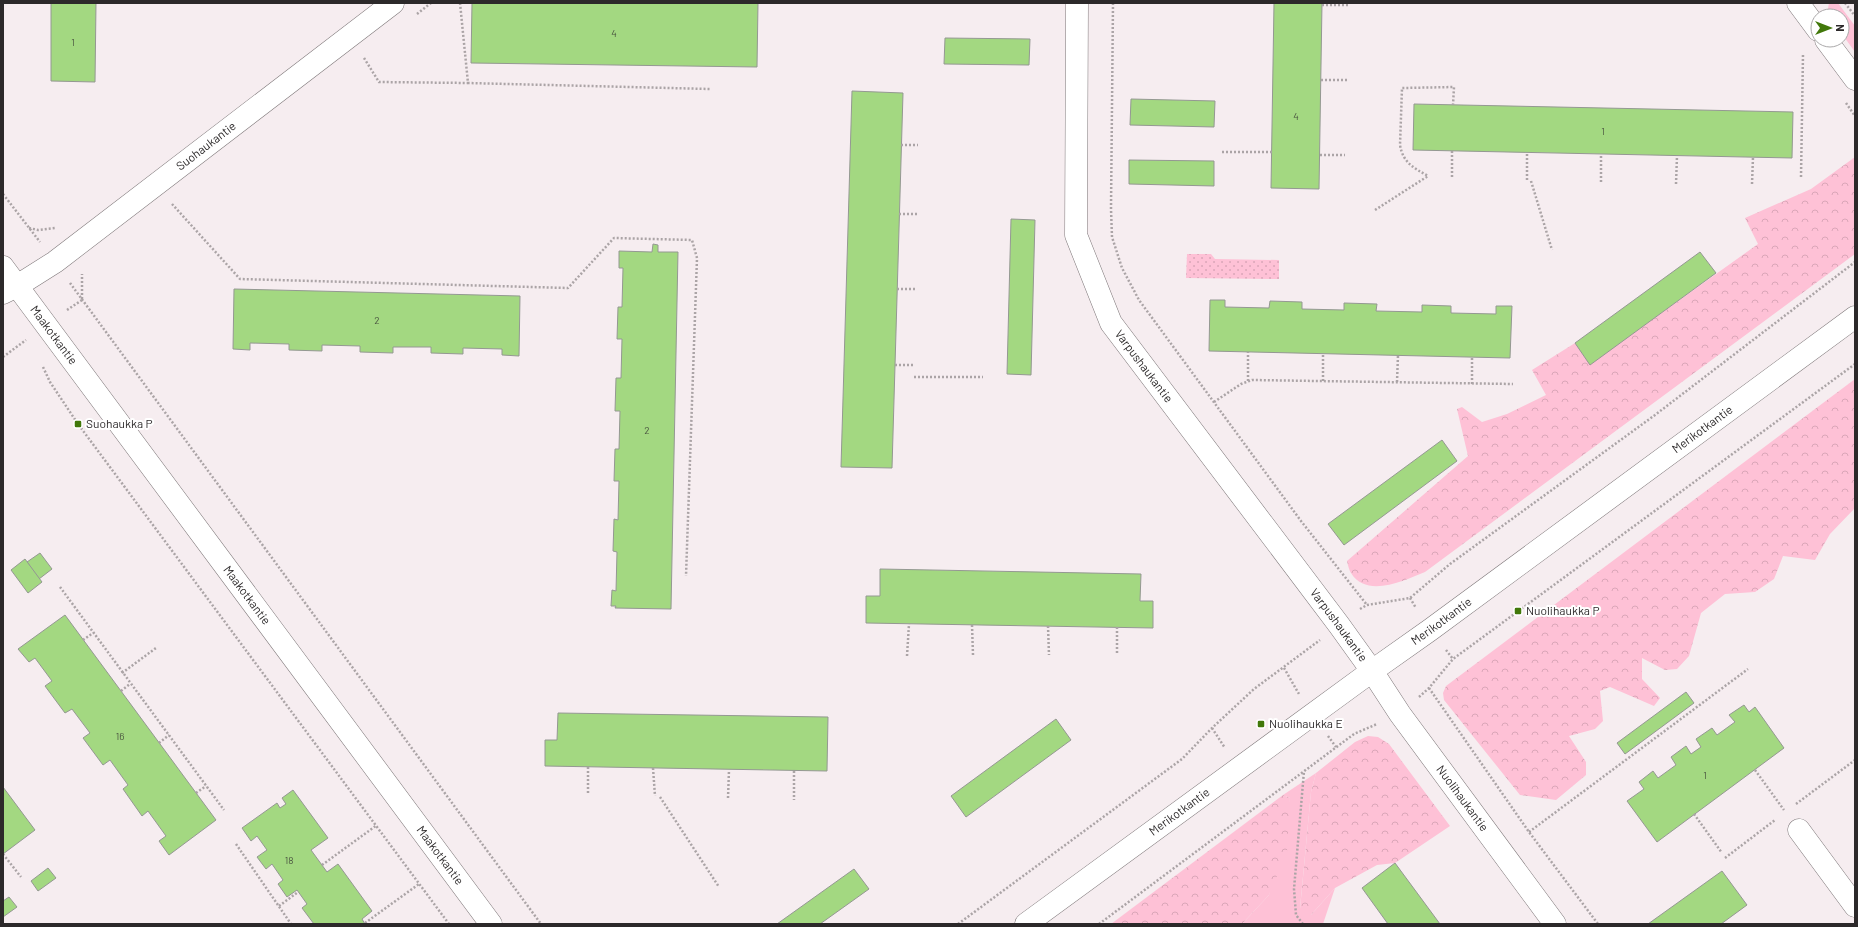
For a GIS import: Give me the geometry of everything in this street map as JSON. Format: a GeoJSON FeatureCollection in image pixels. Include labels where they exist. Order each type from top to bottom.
{"type":"FeatureCollection","features":[{"type":"Feature","properties":{"kind":"street","name":"Suohaukantie"},"geometry":{"type":"LineString","coordinates":[[10,290],[55,262],[393,3]]}},
{"type":"Feature","properties":{"kind":"street","name":"Varpushaukantie"},"geometry":{"type":"LineString","coordinates":[[1077,3],[1076,235],[1111,323],[1372,671]]}},
{"type":"Feature","properties":{"kind":"street"},"geometry":{"type":"LineString","coordinates":[[1798,3],[1810,19]]}},
{"type":"Feature","properties":{"kind":"street"},"geometry":{"type":"LineString","coordinates":[[1832,48],[1855,78]]}},
{"type":"Feature","properties":{"kind":"street","name":"Maakotkantie"},"geometry":{"type":"LineString","coordinates":[[3,267],[10,290],[491,924]]}},
{"type":"Feature","properties":{"kind":"street","name":"Merikotkantie"},"geometry":{"type":"LineString","coordinates":[[1026,924],[1430,630],[1855,317]]}},
{"type":"Feature","properties":{"kind":"street","name":"Nuolihaukantie"},"geometry":{"type":"LineString","coordinates":[[1372,671],[1400,714],[1555,924]]}},
{"type":"Feature","properties":{"kind":"street"},"geometry":{"type":"LineString","coordinates":[[1799,830],[1855,906]]}},
{"type":"Feature","properties":{"kind":"path"},"geometry":{"type":"LineString","coordinates":[[460,3],[468,83]]}},
{"type":"Feature","properties":{"kind":"path"},"geometry":{"type":"LineString","coordinates":[[1113,3],[1111,209],[1112,237],[1122,268],[1139,300],[1322,549],[1367,605]]}},
{"type":"Feature","properties":{"kind":"path"},"geometry":{"type":"LineString","coordinates":[[1845,3],[1855,16]]}},
{"type":"Feature","properties":{"kind":"path"},"geometry":{"type":"LineString","coordinates":[[1322,4],[1349,5]]}},
{"type":"Feature","properties":{"kind":"path"},"geometry":{"type":"LineString","coordinates":[[1801,177],[1804,52]]}},
{"type":"Feature","properties":{"kind":"path"},"geometry":{"type":"LineString","coordinates":[[362,54],[379,82],[710,89]]}},
{"type":"Feature","properties":{"kind":"path"},"geometry":{"type":"LineString","coordinates":[[1321,80],[1347,80]]}},
{"type":"Feature","properties":{"kind":"path"},"geometry":{"type":"LineString","coordinates":[[1375,210],[1428,176],[1411,166],[1401,154],[1402,88],[1454,87],[1453,105]]}},
{"type":"Feature","properties":{"kind":"path"},"geometry":{"type":"LineString","coordinates":[[901,146],[918,146]]}},
{"type":"Feature","properties":{"kind":"path"},"geometry":{"type":"LineString","coordinates":[[1452,151],[1452,178]]}},
{"type":"Feature","properties":{"kind":"path"},"geometry":{"type":"LineString","coordinates":[[1222,152],[1272,152]]}},
{"type":"Feature","properties":{"kind":"path"},"geometry":{"type":"LineString","coordinates":[[1527,153],[1527,180]]}},
{"type":"Feature","properties":{"kind":"path"},"geometry":{"type":"LineString","coordinates":[[1601,154],[1601,182]]}},
{"type":"Feature","properties":{"kind":"path"},"geometry":{"type":"LineString","coordinates":[[1320,155],[1345,156]]}},
{"type":"Feature","properties":{"kind":"path"},"geometry":{"type":"LineString","coordinates":[[1676,184],[1677,156]]}},
{"type":"Feature","properties":{"kind":"path"},"geometry":{"type":"LineString","coordinates":[[1752,184],[1753,157]]}},
{"type":"Feature","properties":{"kind":"path"},"geometry":{"type":"LineString","coordinates":[[1531,181],[1552,250]]}},
{"type":"Feature","properties":{"kind":"path"},"geometry":{"type":"LineString","coordinates":[[168,199],[240,280],[568,288],[614,238],[692,240],[697,258],[686,576]]}},
{"type":"Feature","properties":{"kind":"path"},"geometry":{"type":"LineString","coordinates":[[899,214],[917,214]]}},
{"type":"Feature","properties":{"kind":"path"},"geometry":{"type":"LineString","coordinates":[[958,924],[1182,759],[1212,728],[1254,689],[1284,668],[1339,625],[1367,605],[1410,598],[1450,564],[1655,415],[1855,262]]}},
{"type":"Feature","properties":{"kind":"path"},"geometry":{"type":"LineString","coordinates":[[898,289],[916,289]]}},
{"type":"Feature","properties":{"kind":"path"},"geometry":{"type":"LineString","coordinates":[[82,300],[542,924]]}},
{"type":"Feature","properties":{"kind":"path"},"geometry":{"type":"LineString","coordinates":[[3,357],[29,338]]}},
{"type":"Feature","properties":{"kind":"path"},"geometry":{"type":"LineString","coordinates":[[1248,352],[1248,381]]}},
{"type":"Feature","properties":{"kind":"path"},"geometry":{"type":"LineString","coordinates":[[1323,353],[1323,381]]}},
{"type":"Feature","properties":{"kind":"path"},"geometry":{"type":"LineString","coordinates":[[1397,382],[1398,355]]}},
{"type":"Feature","properties":{"kind":"path"},"geometry":{"type":"LineString","coordinates":[[1472,357],[1472,384]]}},
{"type":"Feature","properties":{"kind":"path"},"geometry":{"type":"LineString","coordinates":[[41,363],[50,382],[78,424],[449,924]]}},
{"type":"Feature","properties":{"kind":"path"},"geometry":{"type":"LineString","coordinates":[[1099,924],[1354,734],[1400,714],[1428,688],[1453,659],[1855,364]]}},
{"type":"Feature","properties":{"kind":"path"},"geometry":{"type":"LineString","coordinates":[[895,365],[914,365]]}},
{"type":"Feature","properties":{"kind":"path"},"geometry":{"type":"LineString","coordinates":[[914,378],[982,377]]}},
{"type":"Feature","properties":{"kind":"path"},"geometry":{"type":"LineString","coordinates":[[1214,402],[1252,380],[1513,384]]}},
{"type":"Feature","properties":{"kind":"path"},"geometry":{"type":"LineString","coordinates":[[60,587],[224,810]]}},
{"type":"Feature","properties":{"kind":"path"},"geometry":{"type":"LineString","coordinates":[[907,656],[909,624]]}},
{"type":"Feature","properties":{"kind":"path"},"geometry":{"type":"LineString","coordinates":[[972,625],[973,655]]}},
{"type":"Feature","properties":{"kind":"path"},"geometry":{"type":"LineString","coordinates":[[1048,626],[1049,655]]}},
{"type":"Feature","properties":{"kind":"path"},"geometry":{"type":"LineString","coordinates":[[1117,627],[1117,655]]}},
{"type":"Feature","properties":{"kind":"path"},"geometry":{"type":"LineString","coordinates":[[83,640],[93,633]]}},
{"type":"Feature","properties":{"kind":"path"},"geometry":{"type":"LineString","coordinates":[[122,673],[156,648]]}},
{"type":"Feature","properties":{"kind":"path"},"geometry":{"type":"LineString","coordinates":[[1529,832],[1748,669]]}},
{"type":"Feature","properties":{"kind":"path"},"geometry":{"type":"LineString","coordinates":[[121,691],[130,684]]}},
{"type":"Feature","properties":{"kind":"path"},"geometry":{"type":"LineString","coordinates":[[1428,688],[1529,832],[1598,924]]}},
{"type":"Feature","properties":{"kind":"path"},"geometry":{"type":"LineString","coordinates":[[159,743],[169,735]]}},
{"type":"Feature","properties":{"kind":"path"},"geometry":{"type":"LineString","coordinates":[[588,767],[588,795]]}},
{"type":"Feature","properties":{"kind":"path"},"geometry":{"type":"LineString","coordinates":[[653,768],[655,796]]}},
{"type":"Feature","properties":{"kind":"path"},"geometry":{"type":"LineString","coordinates":[[728,798],[729,770]]}},
{"type":"Feature","properties":{"kind":"path"},"geometry":{"type":"LineString","coordinates":[[1755,770],[1786,812]]}},
{"type":"Feature","properties":{"kind":"path"},"geometry":{"type":"LineString","coordinates":[[794,771],[794,800]]}},
{"type":"Feature","properties":{"kind":"path"},"geometry":{"type":"LineString","coordinates":[[1303,924],[1296,915],[1294,889],[1304,771]]}},
{"type":"Feature","properties":{"kind":"path"},"geometry":{"type":"LineString","coordinates":[[196,793],[206,786]]}},
{"type":"Feature","properties":{"kind":"path"},"geometry":{"type":"LineString","coordinates":[[660,797],[719,887]]}},
{"type":"Feature","properties":{"kind":"path"},"geometry":{"type":"LineString","coordinates":[[1694,814],[1722,853]]}},
{"type":"Feature","properties":{"kind":"path"},"geometry":{"type":"LineString","coordinates":[[322,865],[377,825]]}},
{"type":"Feature","properties":{"kind":"path"},"geometry":{"type":"LineString","coordinates":[[236,844],[291,924]]}},
{"type":"Feature","properties":{"kind":"path"},"geometry":{"type":"LineString","coordinates":[[3,854],[21,877]]}},
{"type":"Feature","properties":{"kind":"path"},"geometry":{"type":"LineString","coordinates":[[365,923],[419,884]]}},
{"type":"Feature","properties":{"kind":"path"},"geometry":{"type":"LineString","coordinates":[[279,906],[298,892]]}},
{"type":"Feature","properties":{"kind":"green space"},"geometry":{"type":"Polygon","coordinates":[[[1829,3],[1838,3],[1842,8],[1828,8],[1829,3]]]}},
{"type":"Feature","properties":{"kind":"green space"},"geometry":{"type":"Polygon","coordinates":[[[1850,19],[1855,26],[1855,52],[1850,45],[1850,19]]]}},
{"type":"Feature","properties":{"kind":"green space"},"geometry":{"type":"Polygon","coordinates":[[[1855,157],[1855,254],[1425,572],[1397,583],[1376,586],[1366,585],[1358,581],[1351,573],[1347,561],[1468,456],[1457,409],[1462,407],[1482,422],[1507,414],[1546,395],[1532,370],[1575,343],[1590,364],[1758,244],[1745,218],[1811,189],[1855,157]]]}},
{"type":"Feature","properties":{"kind":"green space"},"geometry":{"type":"Polygon","coordinates":[[[1187,254],[1211,254],[1215,259],[1279,260],[1279,279],[1186,278],[1187,254]]]}},
{"type":"Feature","properties":{"kind":"green space"},"geometry":{"type":"Polygon","coordinates":[[[1855,379],[1855,508],[1830,534],[1815,560],[1783,556],[1774,579],[1755,592],[1725,594],[1701,613],[1689,656],[1677,669],[1665,670],[1642,658],[1642,679],[1660,698],[1654,706],[1610,687],[1600,691],[1603,721],[1595,729],[1569,736],[1586,762],[1586,775],[1556,800],[1520,795],[1444,700],[1443,693],[1446,686],[1855,379]]]}},
{"type":"Feature","properties":{"kind":"green space"},"geometry":{"type":"Polygon","coordinates":[[[1368,736],[1378,737],[1389,744],[1450,826],[1395,863],[1377,865],[1335,888],[1310,916],[1300,909],[1311,792],[1316,773],[1355,742],[1368,736]]]}},
{"type":"Feature","properties":{"kind":"green space"},"geometry":{"type":"Polygon","coordinates":[[[1316,773],[1311,792],[1300,908],[1311,915],[1335,888],[1323,924],[1242,924],[1269,895],[1290,798],[1283,795],[1316,773]]]}},
{"type":"Feature","properties":{"kind":"green space"},"geometry":{"type":"Polygon","coordinates":[[[1283,795],[1290,798],[1287,852],[1269,895],[1242,924],[1111,924],[1283,795]]]}},
{"type":"Feature","properties":{"kind":"building"},"geometry":{"type":"Polygon","coordinates":[[[51,3],[96,3],[95,82],[51,81],[51,3]]]}},
{"type":"Feature","properties":{"kind":"building"},"geometry":{"type":"Polygon","coordinates":[[[472,3],[758,3],[757,67],[471,63],[472,3]]]}},
{"type":"Feature","properties":{"kind":"building"},"geometry":{"type":"Polygon","coordinates":[[[1274,3],[1322,3],[1319,189],[1271,188],[1274,3]]]}},
{"type":"Feature","properties":{"kind":"building"},"geometry":{"type":"Polygon","coordinates":[[[945,38],[1030,39],[1029,65],[944,64],[945,38]]]}},
{"type":"Feature","properties":{"kind":"building"},"geometry":{"type":"Polygon","coordinates":[[[852,91],[903,93],[892,468],[841,467],[852,91]]]}},
{"type":"Feature","properties":{"kind":"building"},"geometry":{"type":"Polygon","coordinates":[[[1131,99],[1215,101],[1214,127],[1130,125],[1131,99]]]}},
{"type":"Feature","properties":{"kind":"building"},"geometry":{"type":"Polygon","coordinates":[[[1414,104],[1793,112],[1792,158],[1413,150],[1414,104]]]}},
{"type":"Feature","properties":{"kind":"building"},"geometry":{"type":"Polygon","coordinates":[[[1129,160],[1214,161],[1214,186],[1129,184],[1129,160]]]}},
{"type":"Feature","properties":{"kind":"building"},"geometry":{"type":"Polygon","coordinates":[[[1011,219],[1035,220],[1031,375],[1007,374],[1011,219]]]}},
{"type":"Feature","properties":{"kind":"building"},"geometry":{"type":"Polygon","coordinates":[[[653,244],[658,245],[658,252],[678,252],[671,609],[615,608],[616,606],[611,606],[612,590],[616,591],[617,552],[613,551],[614,519],[618,520],[619,481],[614,481],[615,449],[619,449],[620,411],[615,411],[616,378],[621,378],[622,339],[617,339],[618,307],[622,307],[623,268],[619,268],[619,251],[652,252],[653,244]]]}},
{"type":"Feature","properties":{"kind":"building"},"geometry":{"type":"Polygon","coordinates":[[[1700,252],[1716,273],[1590,365],[1575,343],[1700,252]]]}},
{"type":"Feature","properties":{"kind":"building"},"geometry":{"type":"Polygon","coordinates":[[[234,289],[520,296],[519,356],[502,355],[502,349],[463,348],[463,354],[431,353],[431,347],[393,347],[393,353],[360,352],[360,346],[322,345],[322,351],[289,350],[289,344],[250,343],[250,350],[233,349],[234,289]]]}},
{"type":"Feature","properties":{"kind":"building"},"geometry":{"type":"Polygon","coordinates":[[[1210,300],[1225,300],[1225,307],[1269,308],[1270,301],[1302,302],[1302,309],[1344,310],[1344,303],[1377,304],[1376,311],[1422,312],[1422,305],[1451,306],[1451,313],[1496,314],[1496,306],[1512,306],[1510,358],[1209,351],[1210,300]]]}},
{"type":"Feature","properties":{"kind":"building"},"geometry":{"type":"Polygon","coordinates":[[[1442,440],[1457,461],[1344,545],[1328,524],[1442,440]]]}},
{"type":"Feature","properties":{"kind":"building"},"geometry":{"type":"Polygon","coordinates":[[[40,553],[52,569],[39,579],[27,562],[40,553]]]}},
{"type":"Feature","properties":{"kind":"building"},"geometry":{"type":"Polygon","coordinates":[[[25,559],[42,582],[28,593],[11,570],[25,559]]]}},
{"type":"Feature","properties":{"kind":"building"},"geometry":{"type":"Polygon","coordinates":[[[880,569],[1141,574],[1140,601],[1153,601],[1153,628],[866,623],[866,596],[880,596],[880,569]]]}},
{"type":"Feature","properties":{"kind":"building"},"geometry":{"type":"Polygon","coordinates":[[[65,615],[216,820],[169,855],[159,841],[166,836],[148,811],[142,816],[123,789],[128,785],[110,760],[103,765],[83,738],[90,733],[72,709],[65,713],[45,686],[52,681],[35,658],[29,662],[18,649],[65,615]]]}},
{"type":"Feature","properties":{"kind":"building"},"geometry":{"type":"Polygon","coordinates":[[[1686,692],[1694,703],[1625,754],[1617,743],[1686,692]]]}},
{"type":"Feature","properties":{"kind":"building"},"geometry":{"type":"Polygon","coordinates":[[[1744,705],[1749,712],[1755,707],[1784,748],[1657,842],[1627,801],[1644,789],[1639,782],[1653,771],[1658,778],[1676,765],[1671,757],[1686,746],[1691,754],[1701,747],[1696,739],[1712,728],[1717,735],[1735,722],[1729,715],[1744,705]]]}},
{"type":"Feature","properties":{"kind":"building"},"geometry":{"type":"Polygon","coordinates":[[[558,713],[828,717],[827,771],[545,766],[545,740],[557,740],[558,713]]]}},
{"type":"Feature","properties":{"kind":"building"},"geometry":{"type":"Polygon","coordinates":[[[1056,719],[1071,740],[966,817],[951,796],[1056,719]]]}},
{"type":"Feature","properties":{"kind":"building"},"geometry":{"type":"Polygon","coordinates":[[[3,787],[35,830],[3,854],[3,787]]]}},
{"type":"Feature","properties":{"kind":"building"},"geometry":{"type":"Polygon","coordinates":[[[293,790],[328,838],[311,850],[327,872],[338,864],[372,911],[362,919],[365,924],[314,924],[302,908],[307,904],[297,890],[287,897],[278,884],[283,880],[272,864],[266,869],[257,857],[267,850],[257,836],[251,841],[242,828],[277,803],[280,808],[286,804],[282,798],[293,790]]]}},
{"type":"Feature","properties":{"kind":"building"},"geometry":{"type":"Polygon","coordinates":[[[1395,863],[1440,924],[1388,924],[1362,888],[1395,863]]]}},
{"type":"Feature","properties":{"kind":"building"},"geometry":{"type":"Polygon","coordinates":[[[48,868],[56,878],[38,891],[31,881],[48,868]]]}},
{"type":"Feature","properties":{"kind":"building"},"geometry":{"type":"Polygon","coordinates":[[[854,869],[869,889],[820,924],[777,924],[854,869]]]}},
{"type":"Feature","properties":{"kind":"building"},"geometry":{"type":"Polygon","coordinates":[[[1722,871],[1747,905],[1721,924],[1648,924],[1722,871]]]}},
{"type":"Feature","properties":{"kind":"building"},"geometry":{"type":"Polygon","coordinates":[[[9,897],[17,907],[3,917],[3,901],[9,897]]]}},
{"type":"Feature","properties":{"kind":"place","name":"Suohaukka P"},"geometry":{"type":"Point","coordinates":[78,424]}},
{"type":"Feature","properties":{"kind":"place","name":"Nuolihaukka P"},"geometry":{"type":"Point","coordinates":[1518,611]}},
{"type":"Feature","properties":{"kind":"place","name":"Nuolihaukka E"},"geometry":{"type":"Point","coordinates":[1261,724]}}]}
